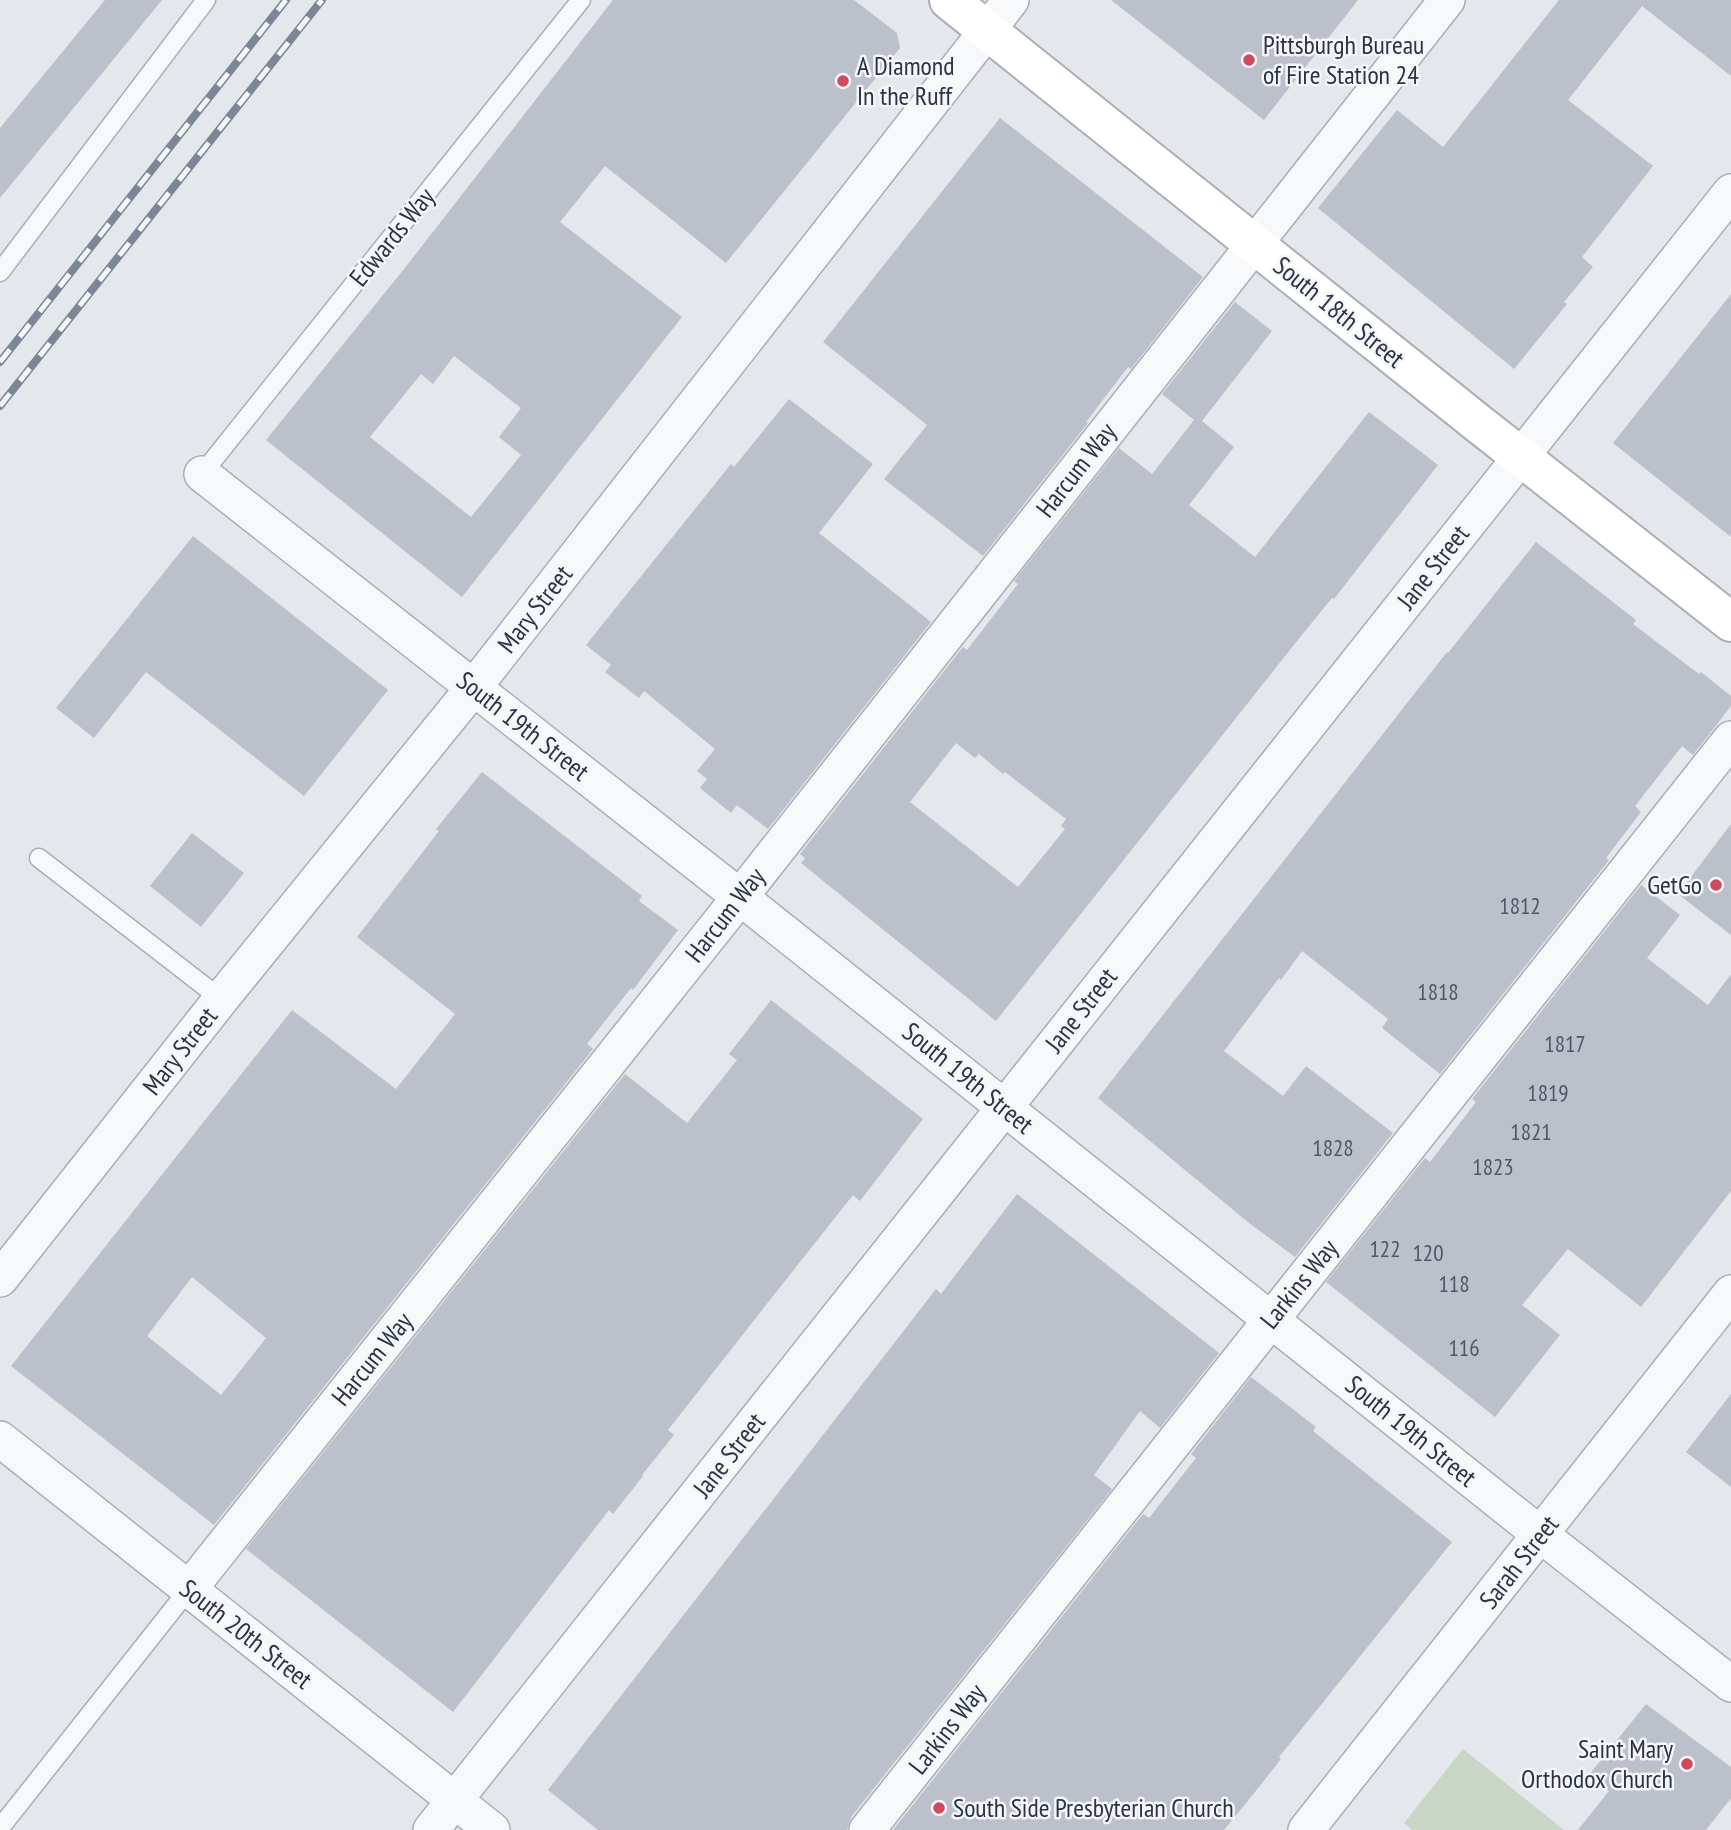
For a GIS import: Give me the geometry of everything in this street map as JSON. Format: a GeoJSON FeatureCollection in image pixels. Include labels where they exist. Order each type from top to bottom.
{"type":"FeatureCollection","features":[{"type":"Feature","properties":{"kind":"main road","name":"South 18th Street"},"geometry":{"type":"LineString","coordinates":[[949,0],[1731,622]]}},
{"type":"Feature","properties":{"kind":"street","name":"Mary Street"},"geometry":{"type":"LineString","coordinates":[[0,1279],[220,999],[474,687],[1011,0]]}},
{"type":"Feature","properties":{"kind":"street","name":"Harcum Way"},"geometry":{"type":"LineString","coordinates":[[189,1589],[740,897],[1447,0]]}},
{"type":"Feature","properties":{"kind":"street","name":"Jane Street"},"geometry":{"type":"LineString","coordinates":[[432,1830],[1731,192]]}},
{"type":"Feature","properties":{"kind":"street","name":"South 19th Street"},"geometry":{"type":"LineString","coordinates":[[202,474],[740,897],[1731,1684]]}},
{"type":"Feature","properties":{"kind":"street","name":"Larkins Way"},"geometry":{"type":"LineString","coordinates":[[867,1830],[1731,739]]}},
{"type":"Feature","properties":{"kind":"street","name":"Sarah Street"},"geometry":{"type":"LineString","coordinates":[[1306,1830],[1731,1293]]}},
{"type":"Feature","properties":{"kind":"street","name":"South 20th Street"},"geometry":{"type":"LineString","coordinates":[[0,1439],[492,1830]]}},
{"type":"Feature","properties":{"kind":"lane"},"geometry":{"type":"LineString","coordinates":[[0,272],[206,0]]}},
{"type":"Feature","properties":{"kind":"lane","name":"Edwards Way"},"geometry":{"type":"LineString","coordinates":[[202,474],[581,0]]}},
{"type":"Feature","properties":{"kind":"lane"},"geometry":{"type":"LineString","coordinates":[[38,858],[220,999]]}},
{"type":"Feature","properties":{"kind":"lane","name":"Harcum Way"},"geometry":{"type":"LineString","coordinates":[[0,1828],[189,1589]]}},
{"type":"Feature","properties":{"kind":"green space"},"geometry":{"type":"Polygon","coordinates":[[[1463,1749],[1564,1830],[1412,1830],[1404,1823],[1463,1749]]]}},
{"type":"Feature","properties":{"kind":"building"},"geometry":{"type":"Polygon","coordinates":[[[105,0],[162,0],[0,198],[0,128],[105,0]]]}},
{"type":"Feature","properties":{"kind":"building"},"geometry":{"type":"Polygon","coordinates":[[[613,0],[854,0],[897,33],[900,48],[726,263],[605,166],[560,222],[682,317],[462,597],[266,440],[408,264],[613,0]],[[454,356],[433,384],[421,374],[370,437],[471,517],[521,455],[499,437],[521,408],[454,356]]]}},
{"type":"Feature","properties":{"kind":"building","name":"Pittsburgh Bureau of Fire Station 24"},"geometry":{"type":"Polygon","coordinates":[[[1111,0],[1358,0],[1264,120],[1111,0]]]}},
{"type":"Feature","properties":{"kind":"building"},"geometry":{"type":"Polygon","coordinates":[[[1559,0],[1731,0],[1731,76],[1642,6],[1568,100],[1653,166],[1582,257],[1593,267],[1564,302],[1567,304],[1514,369],[1318,208],[1397,110],[1443,147],[1559,0]]]}},
{"type":"Feature","properties":{"kind":"building"},"geometry":{"type":"Polygon","coordinates":[[[1000,118],[1203,277],[1131,369],[1128,367],[1086,422],[1088,423],[983,556],[884,479],[927,425],[823,342],[1000,118]]]}},
{"type":"Feature","properties":{"kind":"building"},"geometry":{"type":"Polygon","coordinates":[[[1731,294],[1731,537],[1613,443],[1731,294]]]}},
{"type":"Feature","properties":{"kind":"building"},"geometry":{"type":"Polygon","coordinates":[[[1235,302],[1272,331],[1202,421],[1234,447],[1189,505],[1255,557],[1369,412],[1438,465],[996,1021],[801,863],[805,858],[800,854],[963,647],[967,650],[1018,584],[1014,581],[1119,448],[1152,474],[1194,420],[1162,394],[1235,302]],[[956,743],[910,802],[1018,887],[1065,829],[1061,826],[1066,819],[979,754],[975,758],[956,743]]]}},
{"type":"Feature","properties":{"kind":"building"},"geometry":{"type":"Polygon","coordinates":[[[789,399],[873,464],[819,533],[931,622],[768,829],[737,805],[731,813],[700,788],[707,779],[697,771],[715,749],[644,691],[639,698],[605,672],[611,665],[586,645],[731,464],[734,467],[789,399]]]}},
{"type":"Feature","properties":{"kind":"building"},"geometry":{"type":"Polygon","coordinates":[[[193,536],[388,690],[304,796],[146,672],[94,738],[56,708],[193,536]]]}},
{"type":"Feature","properties":{"kind":"building"},"geometry":{"type":"Polygon","coordinates":[[[1536,542],[1636,620],[1633,624],[1731,696],[1731,706],[1693,755],[1682,746],[1635,806],[1641,812],[1606,858],[1609,860],[1440,1074],[1382,1028],[1388,1019],[1302,951],[1281,980],[1279,978],[1224,1051],[1283,1096],[1306,1066],[1393,1133],[1295,1257],[1249,1223],[1098,1098],[1536,542]]]}},
{"type":"Feature","properties":{"kind":"building"},"geometry":{"type":"Polygon","coordinates":[[[482,772],[642,896],[639,901],[678,930],[633,990],[631,988],[587,1044],[593,1049],[214,1525],[11,1366],[292,1010],[396,1089],[455,1014],[357,937],[439,831],[436,829],[482,772]],[[192,1277],[147,1336],[221,1395],[266,1338],[192,1277]]]}},
{"type":"Feature","properties":{"kind":"building","name":"GetGo"},"geometry":{"type":"Polygon","coordinates":[[[1731,824],[1731,935],[1678,894],[1731,824]]]}},
{"type":"Feature","properties":{"kind":"building"},"geometry":{"type":"Polygon","coordinates":[[[192,833],[244,873],[201,927],[150,886],[192,833]]]}},
{"type":"Feature","properties":{"kind":"building"},"geometry":{"type":"Polygon","coordinates":[[[1641,885],[1680,915],[1647,958],[1708,1005],[1731,974],[1731,1191],[1641,1307],[1568,1249],[1522,1305],[1560,1335],[1495,1417],[1326,1282],[1425,1158],[1430,1162],[1476,1102],[1472,1099],[1641,885]]]}},
{"type":"Feature","properties":{"kind":"building"},"geometry":{"type":"Polygon","coordinates":[[[771,1000],[923,1119],[860,1201],[853,1195],[668,1430],[674,1435],[643,1476],[613,1514],[609,1510],[453,1712],[246,1549],[625,1074],[687,1123],[737,1060],[729,1054],[771,1000]]]}},
{"type":"Feature","properties":{"kind":"building"},"geometry":{"type":"Polygon","coordinates":[[[1017,1194],[1219,1353],[1160,1428],[1140,1411],[1094,1475],[1112,1489],[851,1817],[847,1830],[598,1830],[548,1790],[936,1289],[941,1294],[1017,1194]]]}},
{"type":"Feature","properties":{"kind":"building"},"geometry":{"type":"Polygon","coordinates":[[[1251,1377],[1316,1427],[1313,1431],[1452,1542],[1279,1757],[1281,1759],[1255,1792],[1224,1830],[893,1830],[1143,1514],[1149,1518],[1196,1458],[1191,1454],[1251,1377]]]}},
{"type":"Feature","properties":{"kind":"building"},"geometry":{"type":"Polygon","coordinates":[[[1731,1394],[1731,1487],[1686,1452],[1731,1394]]]}},
{"type":"Feature","properties":{"kind":"building","name":"Saint Mary Orthodox Church"},"geometry":{"type":"Polygon","coordinates":[[[1646,1704],[1731,1767],[1731,1798],[1706,1830],[1578,1830],[1609,1791],[1589,1775],[1646,1704]]]}},
{"type":"Feature","properties":{"kind":"railway"},"geometry":{"type":"LineString","coordinates":[[0,362],[286,0]]}},
{"type":"Feature","properties":{"kind":"railway"},"geometry":{"type":"LineString","coordinates":[[0,406],[322,0]]}},
{"type":"Feature","properties":{"kind":"place","name":"Pittsburgh Bureau of Fire Station 24"},"geometry":{"type":"Point","coordinates":[1249,60]}},
{"type":"Feature","properties":{"kind":"place","name":"A Diamond In the Ruff"},"geometry":{"type":"Point","coordinates":[843,81]}},
{"type":"Feature","properties":{"kind":"place","name":"GetGo"},"geometry":{"type":"Point","coordinates":[1716,885]}},
{"type":"Feature","properties":{"kind":"place","name":"Saint Mary Orthodox Church"},"geometry":{"type":"Point","coordinates":[1687,1764]}},
{"type":"Feature","properties":{"kind":"place","name":"South Side Presbyterian Church"},"geometry":{"type":"Point","coordinates":[939,1808]}}]}
